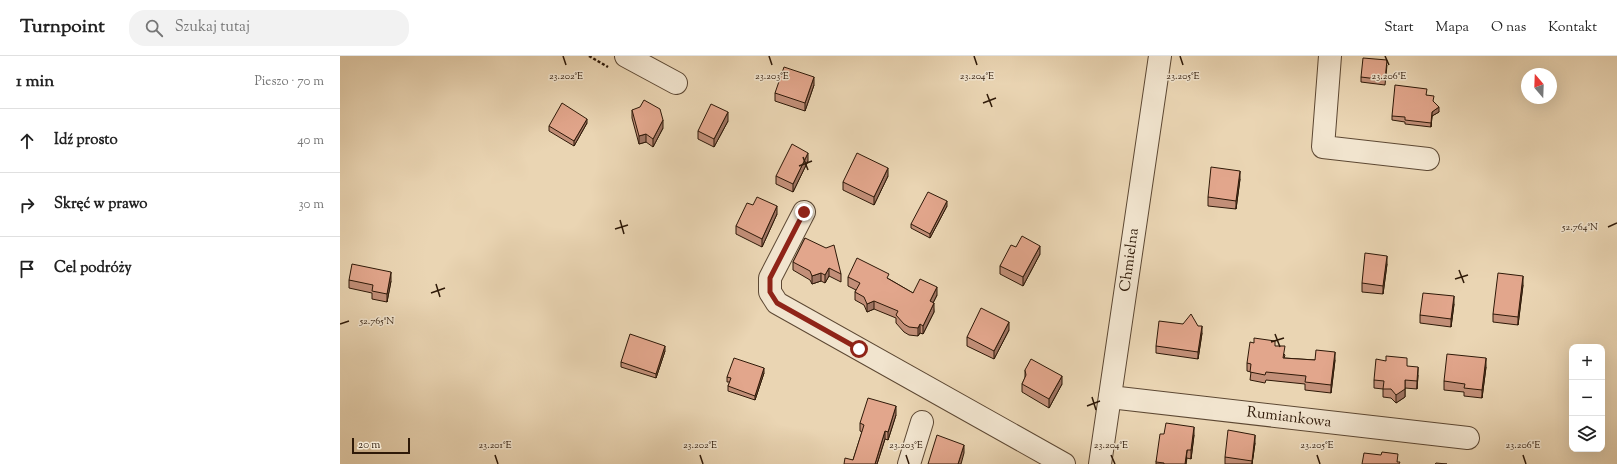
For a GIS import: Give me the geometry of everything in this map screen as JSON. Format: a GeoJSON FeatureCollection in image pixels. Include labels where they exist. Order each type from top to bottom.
{"type":"FeatureCollection","features":[{"type":"Feature","properties":{"kind":"street"},"geometry":{"type":"LineString","coordinates":[[626,56],[676,83]]}},
{"type":"Feature","properties":{"kind":"street","name":"Chmielna"},"geometry":{"type":"LineString","coordinates":[[1100,464],[1160,56]]}},
{"type":"Feature","properties":{"kind":"street"},"geometry":{"type":"LineString","coordinates":[[1330,56],[1323,147],[1428,159]]}},
{"type":"Feature","properties":{"kind":"street"},"geometry":{"type":"LineString","coordinates":[[804,212],[770,278],[770,292],[777,303],[1064,464]]}},
{"type":"Feature","properties":{"kind":"street","name":"Rumiankowa"},"geometry":{"type":"LineString","coordinates":[[1110,397],[1468,438]]}},
{"type":"Feature","properties":{"kind":"street"},"geometry":{"type":"LineString","coordinates":[[909,464],[922,422]]}},
{"type":"Feature","properties":{"kind":"building"},"geometry":{"type":"Polygon","coordinates":[[[1363,58],[1387,60],[1385,80],[1361,77],[1363,58]]]}},
{"type":"Feature","properties":{"kind":"building"},"geometry":{"type":"Polygon","coordinates":[[[784,67],[814,77],[805,103],[775,93],[784,67]]]}},
{"type":"Feature","properties":{"kind":"building"},"geometry":{"type":"Polygon","coordinates":[[[1395,85],[1427,89],[1426,95],[1434,96],[1433,101],[1439,107],[1432,112],[1431,123],[1405,120],[1405,117],[1392,116],[1395,85]]]}},
{"type":"Feature","properties":{"kind":"building"},"geometry":{"type":"Polygon","coordinates":[[[644,100],[660,109],[663,120],[653,139],[646,134],[639,136],[632,110],[640,107],[644,100]]]}},
{"type":"Feature","properties":{"kind":"building"},"geometry":{"type":"Polygon","coordinates":[[[562,103],[587,119],[574,141],[549,126],[562,103]]]}},
{"type":"Feature","properties":{"kind":"building"},"geometry":{"type":"Polygon","coordinates":[[[711,104],[728,112],[714,139],[698,131],[711,104]]]}},
{"type":"Feature","properties":{"kind":"building"},"geometry":{"type":"Polygon","coordinates":[[[792,144],[808,153],[793,184],[776,176],[792,144]]]}},
{"type":"Feature","properties":{"kind":"building"},"geometry":{"type":"Polygon","coordinates":[[[857,153],[888,168],[874,197],[843,182],[857,153]]]}},
{"type":"Feature","properties":{"kind":"building"},"geometry":{"type":"Polygon","coordinates":[[[1211,167],[1240,171],[1236,201],[1208,197],[1211,167]]]}},
{"type":"Feature","properties":{"kind":"building"},"geometry":{"type":"Polygon","coordinates":[[[928,192],[947,201],[930,234],[911,224],[928,192]]]}},
{"type":"Feature","properties":{"kind":"building"},"geometry":{"type":"Polygon","coordinates":[[[757,197],[777,206],[762,239],[736,226],[747,203],[753,205],[757,197]]]}},
{"type":"Feature","properties":{"kind":"building"},"geometry":{"type":"Polygon","coordinates":[[[1022,236],[1040,246],[1023,277],[1000,266],[1011,245],[1016,247],[1022,236]]]}},
{"type":"Feature","properties":{"kind":"building"},"geometry":{"type":"Polygon","coordinates":[[[805,238],[826,248],[834,245],[841,274],[829,268],[825,275],[821,273],[812,276],[810,271],[793,262],[805,238]]]}},
{"type":"Feature","properties":{"kind":"building"},"geometry":{"type":"Polygon","coordinates":[[[1365,253],[1387,256],[1383,286],[1362,283],[1365,253]]]}},
{"type":"Feature","properties":{"kind":"building"},"geometry":{"type":"Polygon","coordinates":[[[857,258],[889,274],[887,278],[913,293],[920,279],[937,287],[930,301],[934,303],[923,326],[920,324],[918,328],[909,327],[896,315],[898,311],[874,301],[867,304],[864,297],[855,292],[860,283],[848,277],[857,258]]]}},
{"type":"Feature","properties":{"kind":"building"},"geometry":{"type":"Polygon","coordinates":[[[352,264],[391,272],[387,294],[372,291],[373,285],[349,280],[352,264]]]}},
{"type":"Feature","properties":{"kind":"building"},"geometry":{"type":"Polygon","coordinates":[[[1498,273],[1523,276],[1518,317],[1493,314],[1498,273]]]}},
{"type":"Feature","properties":{"kind":"building"},"geometry":{"type":"Polygon","coordinates":[[[1423,293],[1454,296],[1451,319],[1420,315],[1423,293]]]}},
{"type":"Feature","properties":{"kind":"building"},"geometry":{"type":"Polygon","coordinates":[[[981,308],[1009,322],[994,351],[967,337],[981,308]]]}},
{"type":"Feature","properties":{"kind":"building"},"geometry":{"type":"Polygon","coordinates":[[[1191,314],[1198,326],[1202,326],[1198,352],[1156,346],[1159,321],[1183,324],[1191,314]]]}},
{"type":"Feature","properties":{"kind":"building"},"geometry":{"type":"Polygon","coordinates":[[[630,334],[665,346],[656,374],[621,362],[630,334]]]}},
{"type":"Feature","properties":{"kind":"building"},"geometry":{"type":"Polygon","coordinates":[[[1254,338],[1275,341],[1275,346],[1285,346],[1283,358],[1315,360],[1316,350],[1335,352],[1331,385],[1305,382],[1306,376],[1266,372],[1265,375],[1250,372],[1251,364],[1247,363],[1250,342],[1254,343],[1254,338]]]}},
{"type":"Feature","properties":{"kind":"building"},"geometry":{"type":"Polygon","coordinates":[[[1447,354],[1486,358],[1482,390],[1464,388],[1465,384],[1444,381],[1447,354]]]}},
{"type":"Feature","properties":{"kind":"building"},"geometry":{"type":"Polygon","coordinates":[[[1386,356],[1407,358],[1407,366],[1418,367],[1417,381],[1405,380],[1405,389],[1396,395],[1391,389],[1383,389],[1384,381],[1374,380],[1376,359],[1386,361],[1386,356]]]}},
{"type":"Feature","properties":{"kind":"building"},"geometry":{"type":"Polygon","coordinates":[[[734,358],[764,368],[755,396],[728,386],[731,378],[727,377],[734,358]]]}},
{"type":"Feature","properties":{"kind":"building"},"geometry":{"type":"Polygon","coordinates":[[[1031,359],[1062,376],[1049,399],[1022,384],[1026,375],[1025,370],[1031,359]]]}},
{"type":"Feature","properties":{"kind":"building"},"geometry":{"type":"Polygon","coordinates":[[[868,398],[896,406],[888,432],[885,431],[875,464],[844,464],[845,458],[853,460],[864,425],[860,423],[868,398]]]}},
{"type":"Feature","properties":{"kind":"building"},"geometry":{"type":"Polygon","coordinates":[[[1166,423],[1194,427],[1191,450],[1187,450],[1185,464],[1164,464],[1156,462],[1160,434],[1164,434],[1166,423]]]}},
{"type":"Feature","properties":{"kind":"building"},"geometry":{"type":"Polygon","coordinates":[[[1228,430],[1255,435],[1252,461],[1225,457],[1228,430]]]}},
{"type":"Feature","properties":{"kind":"building"},"geometry":{"type":"Polygon","coordinates":[[[937,435],[964,445],[958,464],[928,464],[937,435]]]}},
{"type":"Feature","properties":{"kind":"building"},"geometry":{"type":"Polygon","coordinates":[[[1382,452],[1398,454],[1397,462],[1400,462],[1399,464],[1362,464],[1364,453],[1381,455],[1382,452]]]}},
{"type":"Feature","properties":{"kind":"route"},"geometry":{"type":"LineString","coordinates":[[804,212],[770,278],[770,292],[777,303],[859,349]]}}]}
